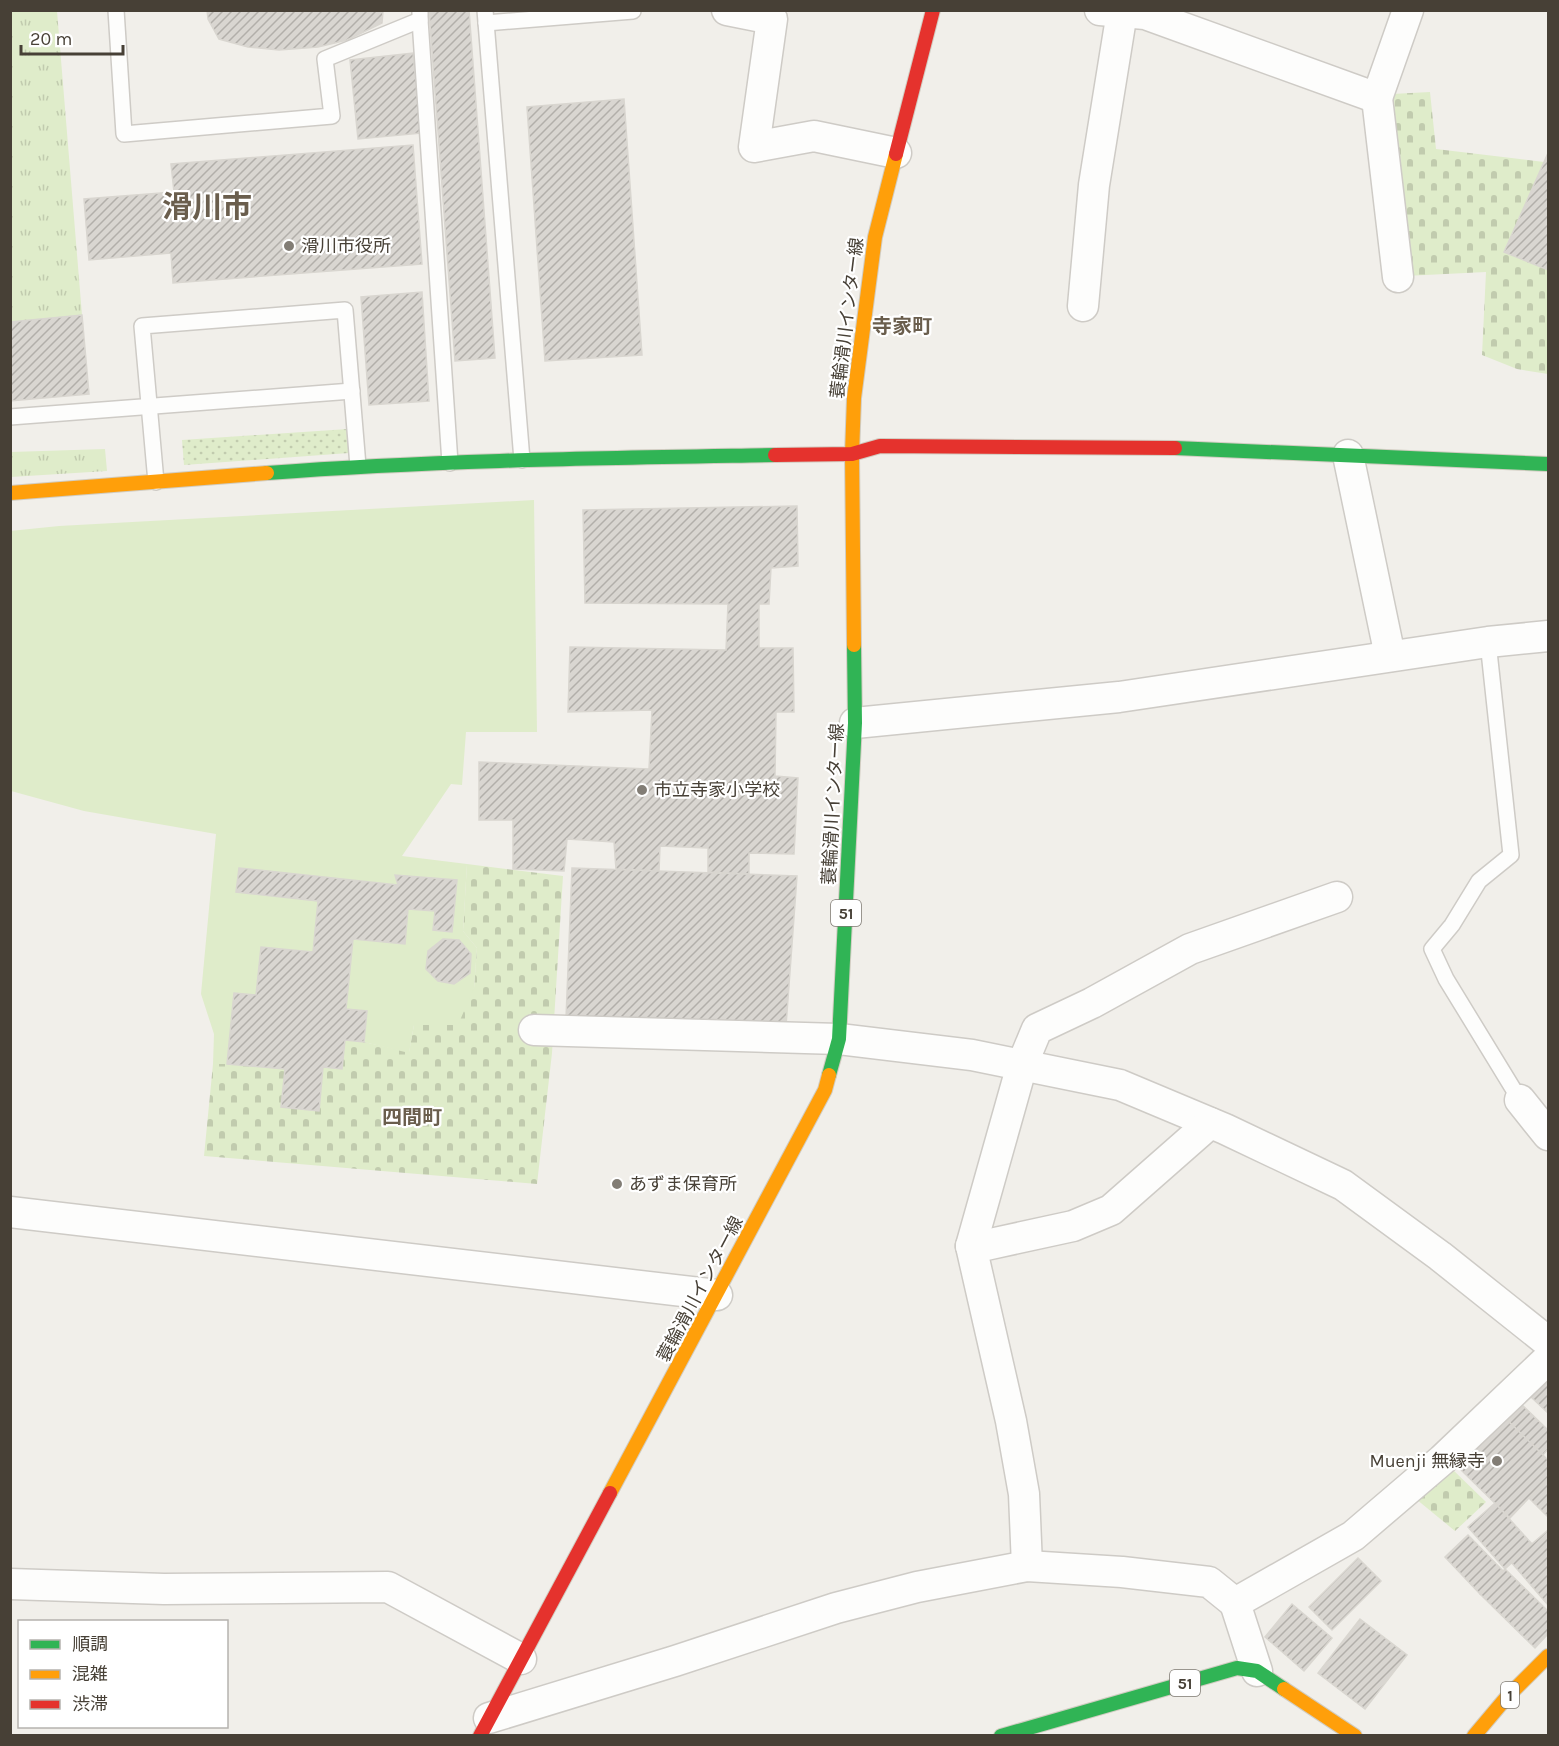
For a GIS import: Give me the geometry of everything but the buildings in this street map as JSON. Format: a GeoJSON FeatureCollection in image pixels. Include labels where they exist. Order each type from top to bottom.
{"type":"FeatureCollection","features":[{"type":"Feature","properties":{"kind":"main road","name":"蓑輪滑川インター線"},"geometry":{"type":"LineString","coordinates":[[484,1727],[717,1296],[825,1090],[839,1040],[855,723],[852,454],[854,398],[875,237],[933,10]]}},
{"type":"Feature","properties":{"kind":"main road"},"geometry":{"type":"LineString","coordinates":[[10,494],[358,466],[522,460],[852,454],[880,446],[1196,448],[1548,464]]}},
{"type":"Feature","properties":{"kind":"main road","name":"1"},"geometry":{"type":"LineString","coordinates":[[1474,1736],[1506,1698],[1548,1656]]}},
{"type":"Feature","properties":{"kind":"main road","name":"51"},"geometry":{"type":"LineString","coordinates":[[1001,1736],[1237,1668],[1257,1671]]}},
{"type":"Feature","properties":{"kind":"main road"},"geometry":{"type":"LineString","coordinates":[[1257,1671],[1355,1736]]}},
{"type":"Feature","properties":{"kind":"street"},"geometry":{"type":"LineString","coordinates":[[727,10],[772,19],[754,147],[814,136],[896,153]]}},
{"type":"Feature","properties":{"kind":"street"},"geometry":{"type":"LineString","coordinates":[[1398,277],[1377,98],[1408,10]]}},
{"type":"Feature","properties":{"kind":"street"},"geometry":{"type":"LineString","coordinates":[[1083,306],[1111,11],[1145,14],[1377,98]]}},
{"type":"Feature","properties":{"kind":"street"},"geometry":{"type":"LineString","coordinates":[[1348,455],[1390,656]]}},
{"type":"Feature","properties":{"kind":"street"},"geometry":{"type":"LineString","coordinates":[[855,723],[1119,696],[1488,642],[1548,636]]}},
{"type":"Feature","properties":{"kind":"street"},"geometry":{"type":"LineString","coordinates":[[1027,1566],[1024,1494],[1011,1421],[971,1246],[1022,1065],[1037,1029],[1092,1003],[1190,950],[1337,897]]}},
{"type":"Feature","properties":{"kind":"street"},"geometry":{"type":"LineString","coordinates":[[534,1030],[839,1040],[972,1055],[1120,1085],[1210,1123],[1343,1185],[1440,1256],[1548,1342]]}},
{"type":"Feature","properties":{"kind":"street"},"geometry":{"type":"LineString","coordinates":[[1520,1100],[1548,1135]]}},
{"type":"Feature","properties":{"kind":"street"},"geometry":{"type":"LineString","coordinates":[[971,1246],[986,1245],[1073,1226],[1111,1210],[1210,1123]]}},
{"type":"Feature","properties":{"kind":"street"},"geometry":{"type":"LineString","coordinates":[[10,1212],[717,1296]]}},
{"type":"Feature","properties":{"kind":"street"},"geometry":{"type":"LineString","coordinates":[[1235,1603],[1353,1536],[1442,1460],[1548,1359]]}},
{"type":"Feature","properties":{"kind":"street"},"geometry":{"type":"LineString","coordinates":[[484,1727],[836,1608],[917,1587],[1027,1566],[1122,1572],[1209,1582],[1235,1603],[1257,1671]]}},
{"type":"Feature","properties":{"kind":"street"},"geometry":{"type":"LineString","coordinates":[[10,1584],[164,1589],[388,1587],[521,1659]]}},
{"type":"Feature","properties":{"kind":"lane"},"geometry":{"type":"LineString","coordinates":[[116,10],[124,134],[332,116],[326,59],[420,15],[450,463]]}},
{"type":"Feature","properties":{"kind":"lane"},"geometry":{"type":"LineString","coordinates":[[522,460],[485,17],[633,11]]}},
{"type":"Feature","properties":{"kind":"lane"},"geometry":{"type":"LineString","coordinates":[[156,482],[142,326],[345,310],[358,466]]}},
{"type":"Feature","properties":{"kind":"lane"},"geometry":{"type":"LineString","coordinates":[[10,417],[352,392]]}},
{"type":"Feature","properties":{"kind":"lane"},"geometry":{"type":"LineString","coordinates":[[1488,642],[1511,855],[1479,881],[1452,925],[1432,949],[1446,979],[1520,1100]]}},
{"type":"Feature","properties":{"kind":"green space"},"geometry":{"type":"Polygon","coordinates":[[[11,10],[57,11],[82,315],[11,322],[11,10]]]}},
{"type":"Feature","properties":{"kind":"green space"},"geometry":{"type":"Polygon","coordinates":[[[1430,92],[1436,149],[1544,162],[1504,251],[1548,270],[1548,374],[1517,369],[1482,355],[1486,272],[1405,276],[1392,94],[1430,92]]]}},
{"type":"Feature","properties":{"kind":"green space"},"geometry":{"type":"Polygon","coordinates":[[[348,429],[349,453],[184,465],[182,440],[348,429]]]}},
{"type":"Feature","properties":{"kind":"green space"},"geometry":{"type":"Polygon","coordinates":[[[105,449],[107,471],[11,477],[11,452],[105,449]]]}},
{"type":"Feature","properties":{"kind":"green space"},"geometry":{"type":"Polygon","coordinates":[[[534,500],[537,732],[466,732],[462,785],[451,784],[402,856],[467,864],[463,931],[477,948],[474,988],[458,1025],[414,1025],[409,1053],[364,1042],[345,1040],[342,1069],[323,1067],[319,1111],[281,1107],[285,1069],[213,1064],[214,1034],[201,994],[216,834],[84,811],[11,791],[10,531],[59,526],[534,500]]]}},
{"type":"Feature","properties":{"kind":"green space"},"geometry":{"type":"Polygon","coordinates":[[[467,864],[563,876],[552,1053],[537,1184],[204,1156],[213,1064],[285,1069],[319,1111],[323,1067],[345,1040],[409,1052],[414,1025],[474,988],[477,948],[463,931],[467,864]]]}},
{"type":"Feature","properties":{"kind":"green space"},"geometry":{"type":"Polygon","coordinates":[[[1449,1466],[1486,1502],[1455,1531],[1416,1499],[1449,1466]]]}},
{"type":"Feature","properties":{"kind":"traffic: fast"},"geometry":{"type":"LineString","coordinates":[[1175,448],[1548,464]]}},
{"type":"Feature","properties":{"kind":"traffic: fast"},"geometry":{"type":"LineString","coordinates":[[267,473],[457,462],[775,455]]}},
{"type":"Feature","properties":{"kind":"traffic: fast"},"geometry":{"type":"LineString","coordinates":[[829,1075],[839,1039],[855,723],[854,645]]}},
{"type":"Feature","properties":{"kind":"traffic: fast"},"geometry":{"type":"LineString","coordinates":[[1001,1736],[1237,1668],[1257,1671],[1284,1689]]}},
{"type":"Feature","properties":{"kind":"traffic: slow"},"geometry":{"type":"LineString","coordinates":[[854,645],[852,454],[854,398],[875,237],[896,154]]}},
{"type":"Feature","properties":{"kind":"traffic: slow"},"geometry":{"type":"LineString","coordinates":[[10,493],[267,473]]}},
{"type":"Feature","properties":{"kind":"traffic: slow"},"geometry":{"type":"LineString","coordinates":[[610,1493],[825,1090],[829,1075]]}},
{"type":"Feature","properties":{"kind":"traffic: slow"},"geometry":{"type":"LineString","coordinates":[[1474,1736],[1506,1698],[1548,1656]]}},
{"type":"Feature","properties":{"kind":"traffic: slow"},"geometry":{"type":"LineString","coordinates":[[1284,1689],[1355,1736]]}},
{"type":"Feature","properties":{"kind":"traffic: jam"},"geometry":{"type":"LineString","coordinates":[[896,154],[933,10]]}},
{"type":"Feature","properties":{"kind":"traffic: jam"},"geometry":{"type":"LineString","coordinates":[[775,455],[852,454],[880,446],[1175,448]]}},
{"type":"Feature","properties":{"kind":"traffic: jam"},"geometry":{"type":"LineString","coordinates":[[480,1736],[610,1493]]}},
{"type":"Feature","properties":{"kind":"place","name":"滑川市役所"},"geometry":{"type":"Point","coordinates":[289,246]}},
{"type":"Feature","properties":{"kind":"place","name":"市立寺家小学校"},"geometry":{"type":"Point","coordinates":[642,790]}},
{"type":"Feature","properties":{"kind":"place","name":"あずま保育所"},"geometry":{"type":"Point","coordinates":[617,1184]}},
{"type":"Feature","properties":{"kind":"place","name":"Muenji 無縁寺"},"geometry":{"type":"Point","coordinates":[1497,1461]}},
{"type":"Feature","properties":{"kind":"district","name":"滑川市"},"geometry":{"type":"Point","coordinates":[207,207]}},
{"type":"Feature","properties":{"kind":"district","name":"寺家町"},"geometry":{"type":"Point","coordinates":[902,326]}},
{"type":"Feature","properties":{"kind":"district","name":"四間町"},"geometry":{"type":"Point","coordinates":[412,1117]}}]}
